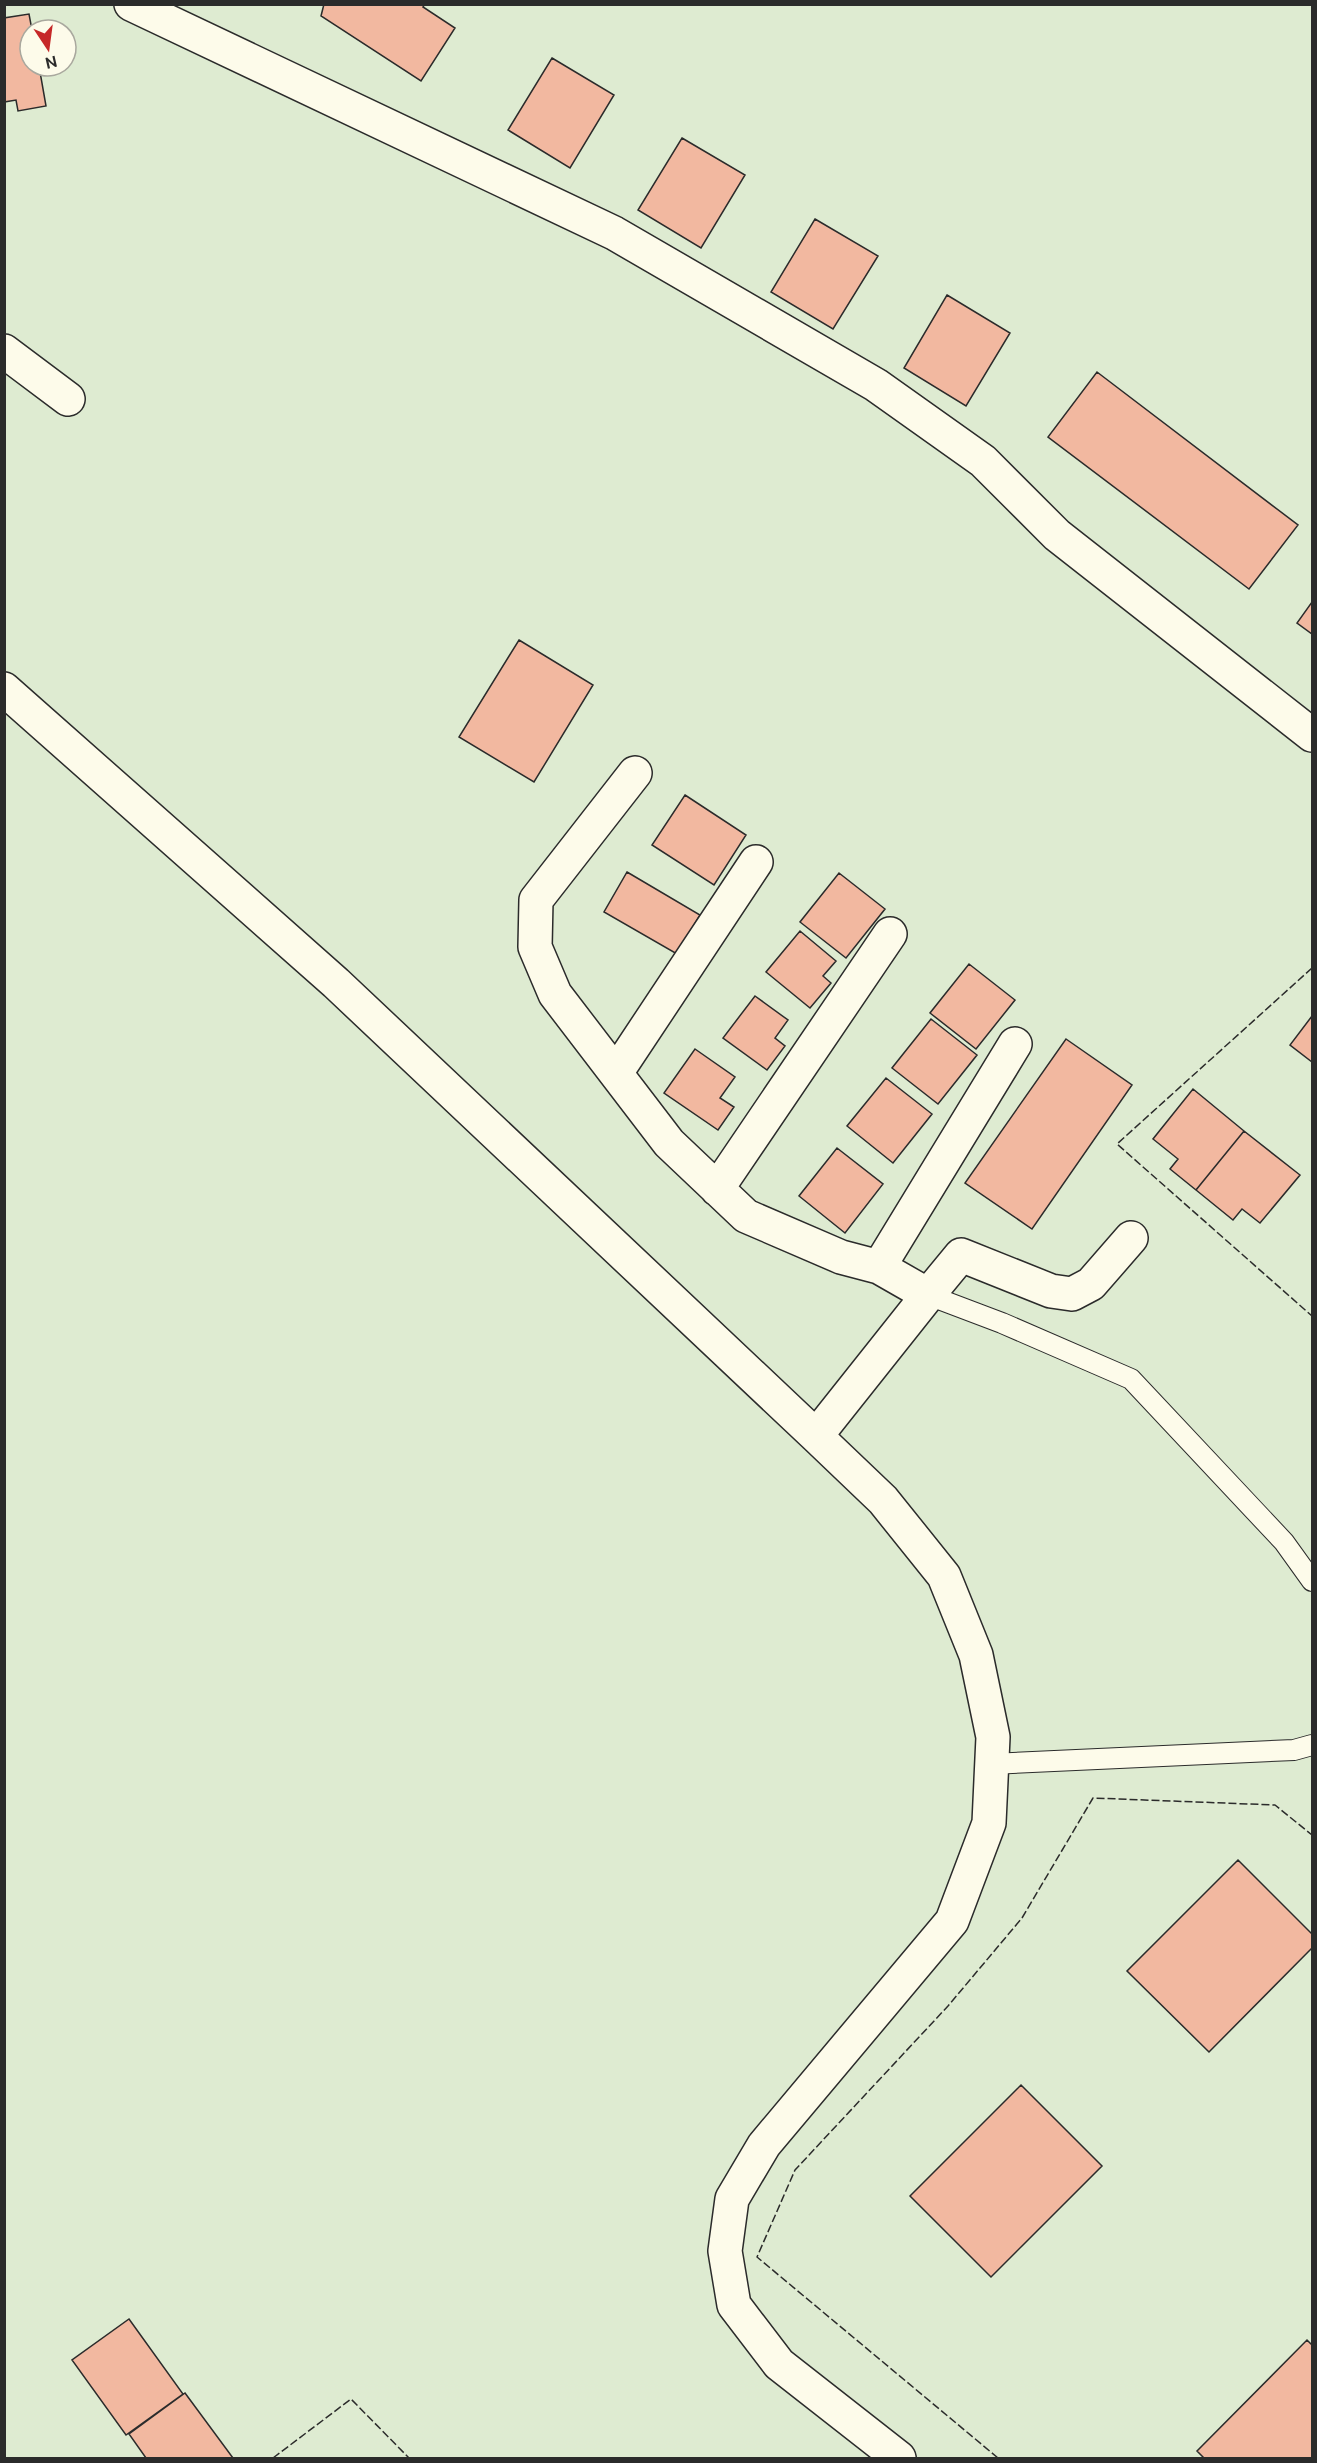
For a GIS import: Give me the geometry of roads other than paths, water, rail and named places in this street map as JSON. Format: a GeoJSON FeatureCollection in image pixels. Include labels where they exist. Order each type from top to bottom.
{"type":"FeatureCollection","features":[{"type":"Feature","properties":{"kind":"street"},"geometry":{"type":"LineString","coordinates":[[131,4],[614,233],[876,385],[983,461],[1057,535],[1312,735]]}},
{"type":"Feature","properties":{"kind":"street"},"geometry":{"type":"LineString","coordinates":[[4,351],[68,399]]}},
{"type":"Feature","properties":{"kind":"street"},"geometry":{"type":"LineString","coordinates":[[4,689],[336,983],[883,1500],[944,1576],[976,1655],[993,1737],[989,1823],[952,1921],[764,2145],[732,2199],[725,2251],[734,2305],[779,2364],[899,2458]]}},
{"type":"Feature","properties":{"kind":"street"},"geometry":{"type":"LineString","coordinates":[[635,772],[536,900],[535,947],[555,994],[669,1143],[746,1216],[841,1257],[879,1267],[928,1295]]}},
{"type":"Feature","properties":{"kind":"street"},"geometry":{"type":"LineString","coordinates":[[616,1073],[756,862]]}},
{"type":"Feature","properties":{"kind":"street"},"geometry":{"type":"LineString","coordinates":[[717,1189],[890,934]]}},
{"type":"Feature","properties":{"kind":"street"},"geometry":{"type":"LineString","coordinates":[[879,1267],[1015,1044]]}},
{"type":"Feature","properties":{"kind":"street"},"geometry":{"type":"LineString","coordinates":[[816,1436],[961,1255],[1051,1291],[1072,1294],[1091,1284],[1131,1238]]}},
{"type":"Feature","properties":{"kind":"lane"},"geometry":{"type":"LineString","coordinates":[[928,1295],[1002,1323],[1131,1379],[1284,1542],[1312,1581]]}},
{"type":"Feature","properties":{"kind":"lane"},"geometry":{"type":"LineString","coordinates":[[992,1764],[1294,1750],[1312,1745]]}}]}
